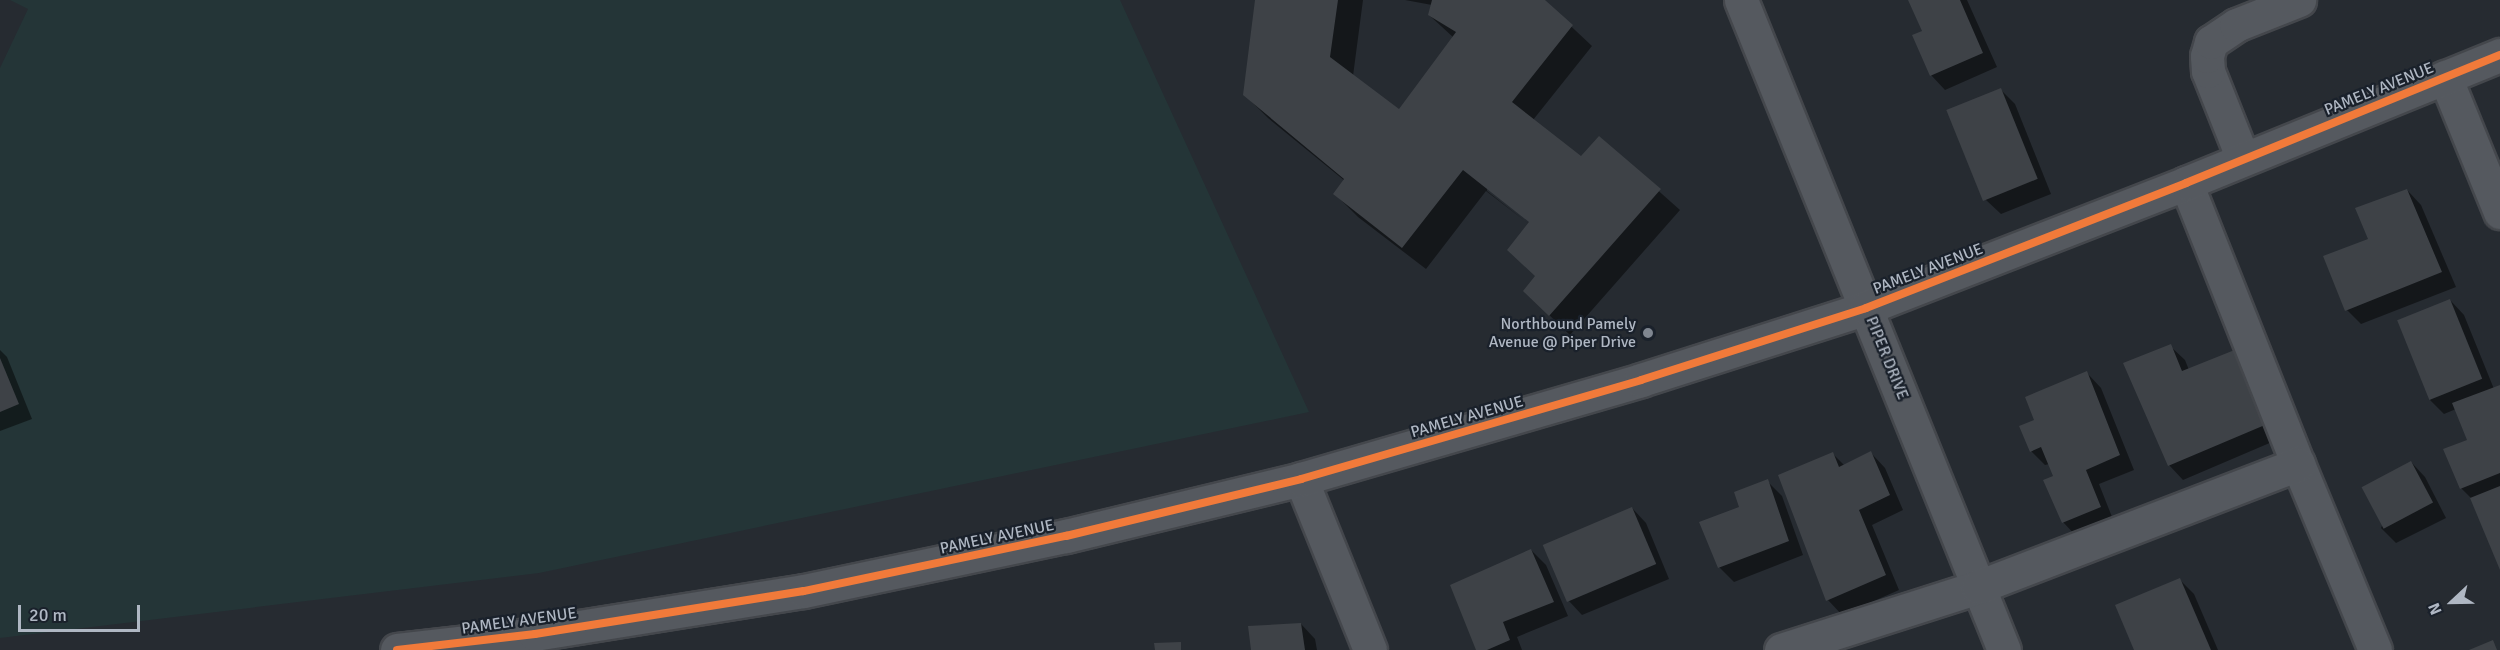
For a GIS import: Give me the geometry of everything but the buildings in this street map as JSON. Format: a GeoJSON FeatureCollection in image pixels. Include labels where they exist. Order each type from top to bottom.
{"type":"FeatureCollection","features":[{"type":"Feature","properties":{"kind":"street","name":"PIPER DRIVE"},"geometry":{"type":"LineString","coordinates":[[1741,0],[2004,650]]}},
{"type":"Feature","properties":{"kind":"street"},"geometry":{"type":"LineString","coordinates":[[2243,159],[2208,71],[2207,56],[2211,42],[2236,25],[2299,0]]}},
{"type":"Feature","properties":{"kind":"street","name":"PAMELY AVENUE"},"geometry":{"type":"LineString","coordinates":[[397,650],[535,634],[804,591],[1066,536],[1301,479],[1641,380],[1866,308],[2186,183],[2500,55]]}},
{"type":"Feature","properties":{"kind":"street"},"geometry":{"type":"LineString","coordinates":[[2445,77],[2500,212]]}},
{"type":"Feature","properties":{"kind":"street"},"geometry":{"type":"LineString","coordinates":[[2186,183],[2375,650]]}},
{"type":"Feature","properties":{"kind":"street"},"geometry":{"type":"LineString","coordinates":[[1781,650],[1978,587],[2298,464]]}},
{"type":"Feature","properties":{"kind":"street"},"geometry":{"type":"LineString","coordinates":[[1301,479],[1370,650]]}},
{"type":"Feature","properties":{"kind":"shaded area"},"geometry":{"type":"Polygon","coordinates":[[[10,0],[1120,0],[1309,412],[539,573],[0,638],[0,68],[28,9],[10,0]]]}},
{"type":"Feature","properties":{"kind":"cycle path"},"geometry":{"type":"LineString","coordinates":[[397,650],[535,634],[804,591],[1066,536],[1301,479],[1641,380],[1866,308],[2186,183],[2500,55]]}},
{"type":"Feature","properties":{"kind":"place","name":"Northbound Pamely Avenue @ Piper Drive"},"geometry":{"type":"Point","coordinates":[1648,333]}}]}
